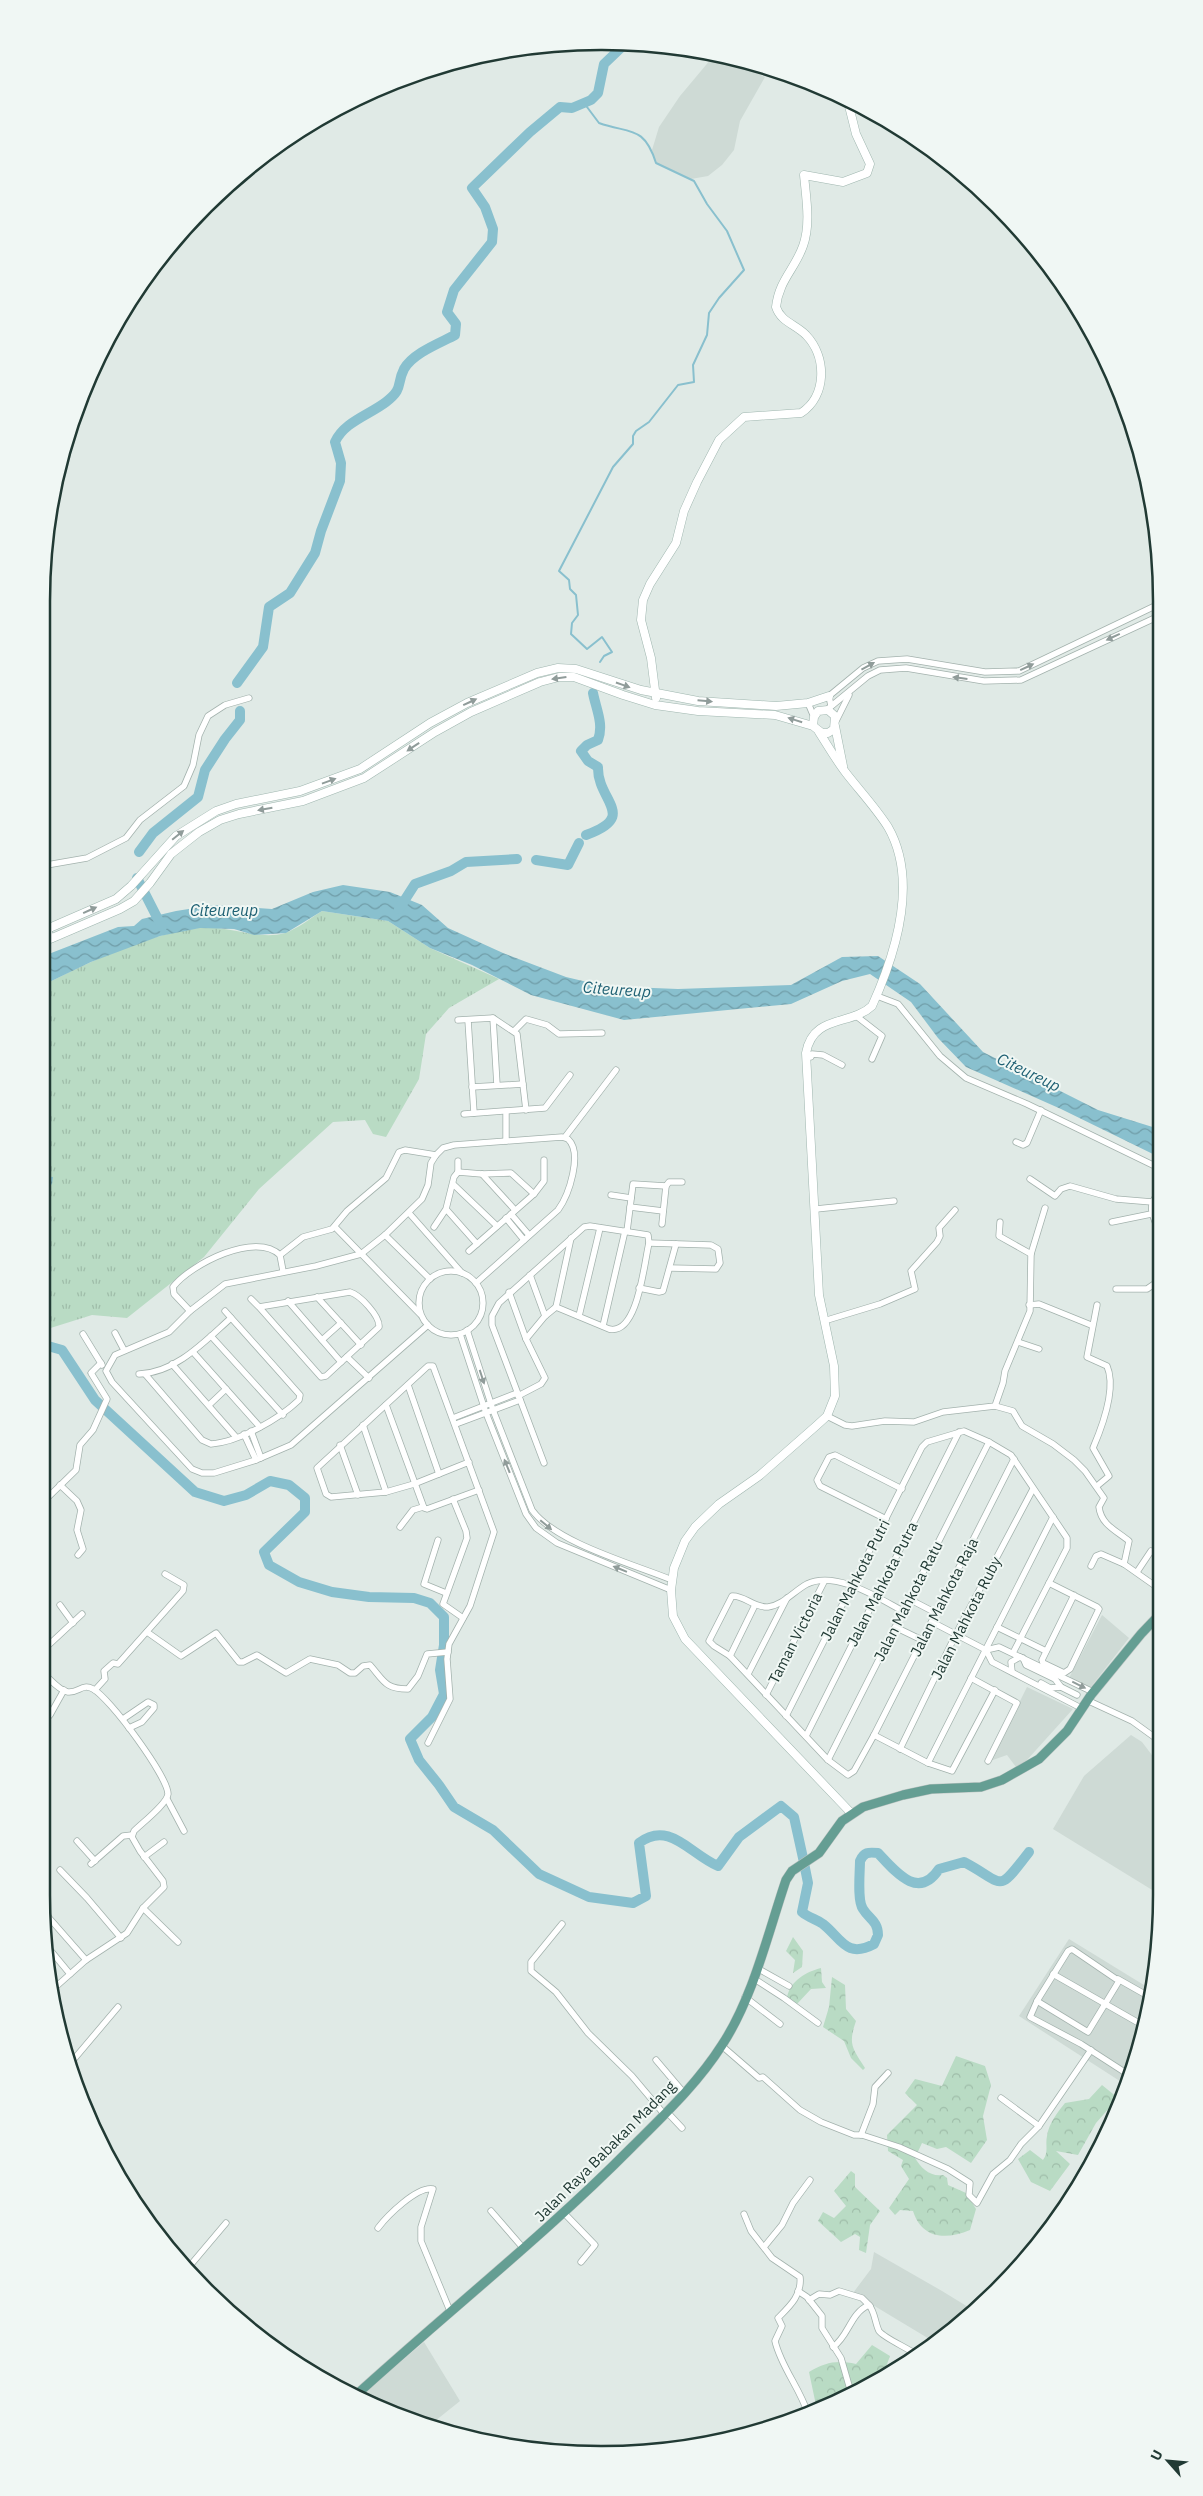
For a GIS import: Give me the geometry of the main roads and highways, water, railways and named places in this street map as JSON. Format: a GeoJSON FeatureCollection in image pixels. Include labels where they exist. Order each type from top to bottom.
{"type":"FeatureCollection","features":[{"type":"Feature","properties":{"kind":"main road","name":"Jalan Raya Babakan Madang"},"geometry":{"type":"LineString","coordinates":[[361,2390],[564,2213],[684,2093],[722,2046],[734,2025],[757,1968],[786,1880],[796,1868],[812,1860],[842,1821],[876,1802],[903,1795],[931,1789],[981,1787],[1002,1780],[1039,1759],[1051,1749],[1093,1692],[1153,1622]]}},
{"type":"Feature","properties":{"kind":"water","name":"Citeureup"},"geometry":{"type":"Polygon","coordinates":[[[343,885],[390,892],[422,905],[448,928],[503,953],[566,977],[604,986],[678,989],[791,985],[842,957],[878,956],[920,984],[983,1052],[1098,1110],[1153,1127],[1153,1154],[1061,1109],[966,1067],[938,1038],[911,1002],[870,974],[842,981],[791,1004],[624,1020],[531,995],[472,965],[430,948],[388,921],[322,911],[286,933],[254,935],[234,929],[200,928],[160,936],[91,962],[50,982],[50,953],[118,927],[134,926],[142,919],[176,911],[214,905],[272,909],[313,892],[343,885]]]}},
{"type":"Feature","properties":{"kind":"water"},"geometry":{"type":"Polygon","coordinates":[[[50,1177],[53,1177],[50,1186],[50,1177]]]}},
{"type":"Feature","properties":{"kind":"waterway"},"geometry":{"type":"LineString","coordinates":[[237,683],[263,647],[269,607],[290,593],[315,553],[321,531],[340,481],[341,463],[335,442],[339,435],[344,429],[392,397],[397,390],[408,363],[427,349],[455,335],[456,324],[447,312],[454,290],[492,242],[493,229],[485,207],[472,188],[530,132],[560,107],[572,108],[591,100],[598,93],[604,64],[618,50]]}},
{"type":"Feature","properties":{"kind":"waterway"},"geometry":{"type":"LineString","coordinates":[[584,103],[599,123],[635,133],[646,142],[656,163],[694,181],[707,204],[727,231],[744,270],[719,298],[709,313],[707,335],[693,365],[694,382],[678,385],[649,422],[636,431],[633,436],[633,444],[613,467],[559,571],[569,580],[570,589],[576,595],[578,615],[572,623],[571,634],[587,649],[602,637],[612,652],[604,656],[600,662]]}},
{"type":"Feature","properties":{"kind":"waterway"},"geometry":{"type":"LineString","coordinates":[[586,835],[602,828],[610,821],[613,814],[612,807],[599,779],[598,767],[588,761],[581,751],[587,745],[598,740],[600,734],[599,716],[593,693]]}},
{"type":"Feature","properties":{"kind":"waterway"},"geometry":{"type":"LineString","coordinates":[[139,852],[153,833],[198,797],[205,770],[240,720],[240,711]]}},
{"type":"Feature","properties":{"kind":"waterway"},"geometry":{"type":"LineString","coordinates":[[536,860],[568,865],[579,843]]}},
{"type":"Feature","properties":{"kind":"waterway"},"geometry":{"type":"LineString","coordinates":[[399,909],[415,884],[451,871],[466,862],[517,859]]}},
{"type":"Feature","properties":{"kind":"waterway"},"geometry":{"type":"LineString","coordinates":[[137,878],[162,927]]}},
{"type":"Feature","properties":{"kind":"waterway"},"geometry":{"type":"LineString","coordinates":[[50,1347],[62,1350],[95,1400],[195,1492],[224,1501],[246,1495],[270,1481],[289,1485],[305,1498],[305,1512],[264,1552],[269,1565],[299,1582],[332,1592],[369,1597],[414,1598],[430,1603],[444,1617],[444,1645],[440,1670],[444,1694],[432,1717],[410,1739],[419,1760],[454,1807],[493,1830],[539,1874],[589,1897],[633,1903],[646,1896],[639,1843],[650,1837],[660,1835],[670,1837],[718,1866],[739,1837],[781,1806],[794,1817],[808,1883],[802,1912],[823,1924],[845,1945],[857,1949],[874,1944],[878,1935],[878,1930],[873,1920],[863,1909],[860,1900],[860,1861],[865,1854],[878,1853],[907,1880],[923,1883],[931,1878],[939,1869],[964,1862],[994,1880],[1005,1880],[1029,1852]]}}]}
